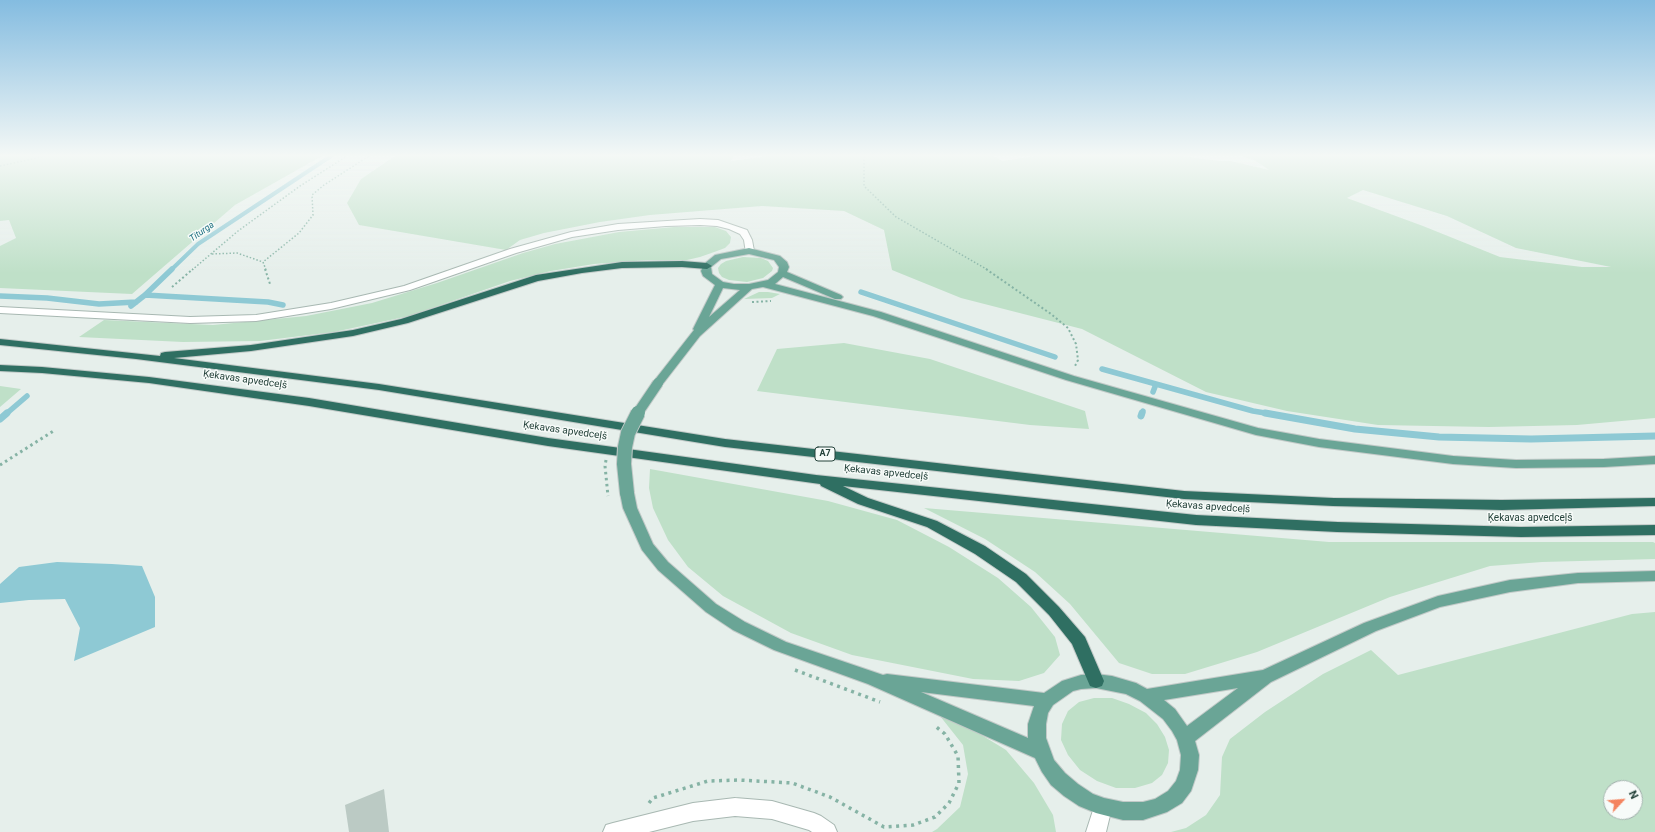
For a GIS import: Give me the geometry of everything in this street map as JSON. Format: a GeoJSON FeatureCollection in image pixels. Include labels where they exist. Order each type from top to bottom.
{"type":"FeatureCollection","features":[{"type":"Feature","properties":{"kind":"highway"},"geometry":{"type":"LineString","coordinates":[[136,356],[251,348],[353,334],[404,321],[536,278],[582,270],[622,265],[682,264],[707,266]]}},
{"type":"Feature","properties":{"kind":"highway","name":"Ķekavas apvedceļš"},"geometry":{"type":"LineString","coordinates":[[0,342],[136,356],[379,388],[725,443],[1184,495],[1333,502],[1502,505],[1655,502]]}},
{"type":"Feature","properties":{"kind":"highway","name":"Ķekavas apvedceļš"},"geometry":{"type":"LineString","coordinates":[[0,368],[42,370],[148,380],[293,400],[548,442],[816,479],[1196,520],[1337,527],[1521,532],[1655,530]]}},
{"type":"Feature","properties":{"kind":"highway"},"geometry":{"type":"LineString","coordinates":[[816,479],[863,500],[932,524],[980,550],[1021,578],[1054,611],[1079,641],[1096,681]]}},
{"type":"Feature","properties":{"kind":"main road"},"geometry":{"type":"LineString","coordinates":[[749,251],[769,254],[777,258],[782,262],[784,267],[782,273],[776,279],[764,284],[749,287],[734,287],[720,284],[708,276],[706,271],[707,266],[718,257],[749,251]]}},
{"type":"Feature","properties":{"kind":"main road"},"geometry":{"type":"LineString","coordinates":[[782,273],[877,314]]}},
{"type":"Feature","properties":{"kind":"main road"},"geometry":{"type":"LineString","coordinates":[[696,334],[720,284]]}},
{"type":"Feature","properties":{"kind":"main road"},"geometry":{"type":"LineString","coordinates":[[764,284],[877,314],[1070,378],[1256,431],[1392,453],[1453,460],[1516,464],[1604,463],[1655,460]]}},
{"type":"Feature","properties":{"kind":"main road"},"geometry":{"type":"LineString","coordinates":[[749,287],[696,334],[639,410],[628,433],[624,464],[627,493],[630,508],[647,546],[663,566],[711,608],[739,626],[780,646],[874,679],[1041,752]]}},
{"type":"Feature","properties":{"kind":"main road"},"geometry":{"type":"LineString","coordinates":[[1185,738],[1265,677],[1370,627],[1438,602],[1510,586],[1578,578],[1655,576]]}},
{"type":"Feature","properties":{"kind":"main road"},"geometry":{"type":"LineString","coordinates":[[1146,696],[1265,677]]}},
{"type":"Feature","properties":{"kind":"main road"},"geometry":{"type":"LineString","coordinates":[[874,679],[1048,700]]}},
{"type":"Feature","properties":{"kind":"main road"},"geometry":{"type":"LineString","coordinates":[[1096,681],[1112,683],[1130,688],[1146,696],[1169,714],[1185,738],[1190,754],[1189,770],[1184,785],[1174,797],[1160,806],[1143,811],[1123,811],[1103,806],[1086,800],[1071,790],[1052,770],[1041,752],[1037,738],[1037,724],[1040,711],[1048,700],[1057,692],[1068,686],[1081,682],[1096,681]]}},
{"type":"Feature","properties":{"kind":"street"},"geometry":{"type":"LineString","coordinates":[[0,310],[190,320],[256,318],[331,306],[407,288],[513,251],[571,236],[618,227],[666,222],[718,223],[732,227],[744,232],[748,240],[749,251]]}},
{"type":"Feature","properties":{"kind":"street"},"geometry":{"type":"LineString","coordinates":[[613,832],[693,812],[735,806],[772,810],[814,822],[827,832]]}},
{"type":"Feature","properties":{"kind":"street"},"geometry":{"type":"LineString","coordinates":[[1096,832],[1103,806]]}},
{"type":"Feature","properties":{"kind":"path"},"geometry":{"type":"LineString","coordinates":[[172,288],[238,231],[287,195]]}},
{"type":"Feature","properties":{"kind":"path"},"geometry":{"type":"LineString","coordinates":[[263,262],[299,233],[313,215],[312,195]]}},
{"type":"Feature","properties":{"kind":"path"},"geometry":{"type":"LineString","coordinates":[[873,195],[896,217],[993,273],[1051,314],[1068,328],[1076,344],[1078,360],[1070,378]]}},
{"type":"Feature","properties":{"kind":"path"},"geometry":{"type":"LineString","coordinates":[[211,254],[237,253],[263,262]]}},
{"type":"Feature","properties":{"kind":"path"},"geometry":{"type":"LineString","coordinates":[[263,262],[270,284]]}},
{"type":"Feature","properties":{"kind":"path"},"geometry":{"type":"LineString","coordinates":[[0,465],[55,430]]}},
{"type":"Feature","properties":{"kind":"path"},"geometry":{"type":"LineString","coordinates":[[608,496],[611,503]]}},
{"type":"Feature","properties":{"kind":"path"},"geometry":{"type":"LineString","coordinates":[[792,669],[884,704]]}},
{"type":"Feature","properties":{"kind":"path"},"geometry":{"type":"LineString","coordinates":[[633,827],[653,798],[708,781],[739,780],[792,783],[830,797],[884,827],[913,825],[935,817],[949,803],[959,783],[958,756],[945,734],[929,721]]}},
{"type":"Feature","properties":{"kind":"green space"},"geometry":{"type":"Polygon","coordinates":[[[0,195],[253,195],[235,205],[132,294],[0,288],[0,246],[16,238],[9,220],[0,221],[0,195]]]}},
{"type":"Feature","properties":{"kind":"green space"},"geometry":{"type":"Polygon","coordinates":[[[352,195],[1353,195],[1347,198],[1423,226],[1500,257],[1582,267],[1611,267],[1516,248],[1447,216],[1379,195],[1655,195],[1655,418],[1577,425],[1489,427],[1378,425],[1287,411],[1206,392],[1082,329],[961,298],[892,270],[884,230],[844,211],[762,206],[650,215],[600,222],[544,233],[520,240],[506,250],[359,225],[347,203],[352,195]]]}},
{"type":"Feature","properties":{"kind":"green space"},"geometry":{"type":"Polygon","coordinates":[[[674,227],[715,227],[726,231],[731,237],[730,243],[725,248],[687,260],[648,260],[594,264],[551,271],[510,281],[409,316],[334,332],[260,341],[183,342],[79,337],[104,320],[213,325],[306,316],[372,303],[437,283],[523,253],[555,244],[619,232],[674,227]]]}},
{"type":"Feature","properties":{"kind":"green space"},"geometry":{"type":"Polygon","coordinates":[[[743,257],[761,258],[768,261],[773,268],[772,271],[763,278],[747,282],[729,280],[722,277],[718,268],[721,264],[726,261],[743,257]]]}},
{"type":"Feature","properties":{"kind":"green space"},"geometry":{"type":"Polygon","coordinates":[[[759,292],[780,294],[772,298],[744,299],[759,292]]]}},
{"type":"Feature","properties":{"kind":"green space"},"geometry":{"type":"Polygon","coordinates":[[[844,343],[930,359],[1085,411],[1089,429],[1030,425],[757,391],[777,349],[844,343]]]}},
{"type":"Feature","properties":{"kind":"green space"},"geometry":{"type":"Polygon","coordinates":[[[0,386],[21,389],[0,407],[0,386]]]}},
{"type":"Feature","properties":{"kind":"green space"},"geometry":{"type":"Polygon","coordinates":[[[650,469],[828,501],[897,520],[949,547],[998,578],[1031,607],[1055,637],[1060,655],[1044,673],[1019,681],[973,679],[852,655],[791,633],[723,596],[688,567],[668,540],[653,508],[649,488],[650,469]]]}},
{"type":"Feature","properties":{"kind":"green space"},"geometry":{"type":"Polygon","coordinates":[[[924,508],[1329,542],[1653,542],[1655,543],[1655,559],[1542,562],[1490,566],[1390,597],[1257,652],[1185,674],[1152,674],[1119,663],[1070,604],[1035,572],[985,539],[924,508]]]}},
{"type":"Feature","properties":{"kind":"green space"},"geometry":{"type":"Polygon","coordinates":[[[1655,612],[1655,832],[1171,832],[1186,828],[1206,815],[1220,795],[1222,757],[1230,739],[1265,712],[1323,674],[1371,650],[1398,675],[1632,614],[1655,612]]]}},
{"type":"Feature","properties":{"kind":"green space"},"geometry":{"type":"Polygon","coordinates":[[[1094,698],[1112,698],[1129,704],[1146,713],[1157,724],[1165,737],[1169,750],[1168,763],[1162,775],[1152,783],[1135,788],[1116,788],[1097,781],[1080,770],[1068,755],[1061,740],[1062,724],[1068,711],[1079,702],[1094,698]]]}},
{"type":"Feature","properties":{"kind":"green space"},"geometry":{"type":"Polygon","coordinates":[[[940,716],[965,725],[1006,750],[1034,783],[1053,815],[1056,832],[932,832],[960,807],[968,774],[963,745],[940,716]]]}},
{"type":"Feature","properties":{"kind":"water"},"geometry":{"type":"Polygon","coordinates":[[[57,562],[142,566],[155,597],[155,627],[74,661],[80,628],[65,599],[29,600],[0,603],[0,584],[19,567],[57,562]]]}},
{"type":"Feature","properties":{"kind":"building"},"geometry":{"type":"Polygon","coordinates":[[[384,789],[389,832],[349,832],[345,805],[384,789]]]}},
{"type":"Feature","properties":{"kind":"waterway","name":"Titurga"},"geometry":{"type":"LineString","coordinates":[[171,270],[198,244],[272,195]]}},
{"type":"Feature","properties":{"kind":"waterway","name":"Titurga"},"geometry":{"type":"LineString","coordinates":[[145,295],[172,269]]}},
{"type":"Feature","properties":{"kind":"waterway"},"geometry":{"type":"LineString","coordinates":[[861,292],[1055,357]]}},
{"type":"Feature","properties":{"kind":"waterway","name":"Titurga"},"geometry":{"type":"LineString","coordinates":[[131,306],[145,295]]}},
{"type":"Feature","properties":{"kind":"waterway"},"geometry":{"type":"LineString","coordinates":[[145,295],[268,302],[283,305]]}},
{"type":"Feature","properties":{"kind":"waterway"},"geometry":{"type":"LineString","coordinates":[[0,296],[47,298],[99,304],[136,302]]}},
{"type":"Feature","properties":{"kind":"waterway"},"geometry":{"type":"LineString","coordinates":[[1102,369],[1156,384]]}},
{"type":"Feature","properties":{"kind":"waterway"},"geometry":{"type":"LineString","coordinates":[[1153,392],[1156,384]]}},
{"type":"Feature","properties":{"kind":"waterway"},"geometry":{"type":"LineString","coordinates":[[1156,384],[1265,413]]}},
{"type":"Feature","properties":{"kind":"waterway","name":"Titurga"},"geometry":{"type":"LineString","coordinates":[[6,414],[27,396]]}},
{"type":"Feature","properties":{"kind":"waterway","name":"Titurga"},"geometry":{"type":"LineString","coordinates":[[0,419],[7,413]]}},
{"type":"Feature","properties":{"kind":"waterway"},"geometry":{"type":"LineString","coordinates":[[1265,413],[1271,414]]}},
{"type":"Feature","properties":{"kind":"waterway"},"geometry":{"type":"LineString","coordinates":[[1265,413],[1355,429],[1439,437],[1531,439],[1655,436]]}}]}
